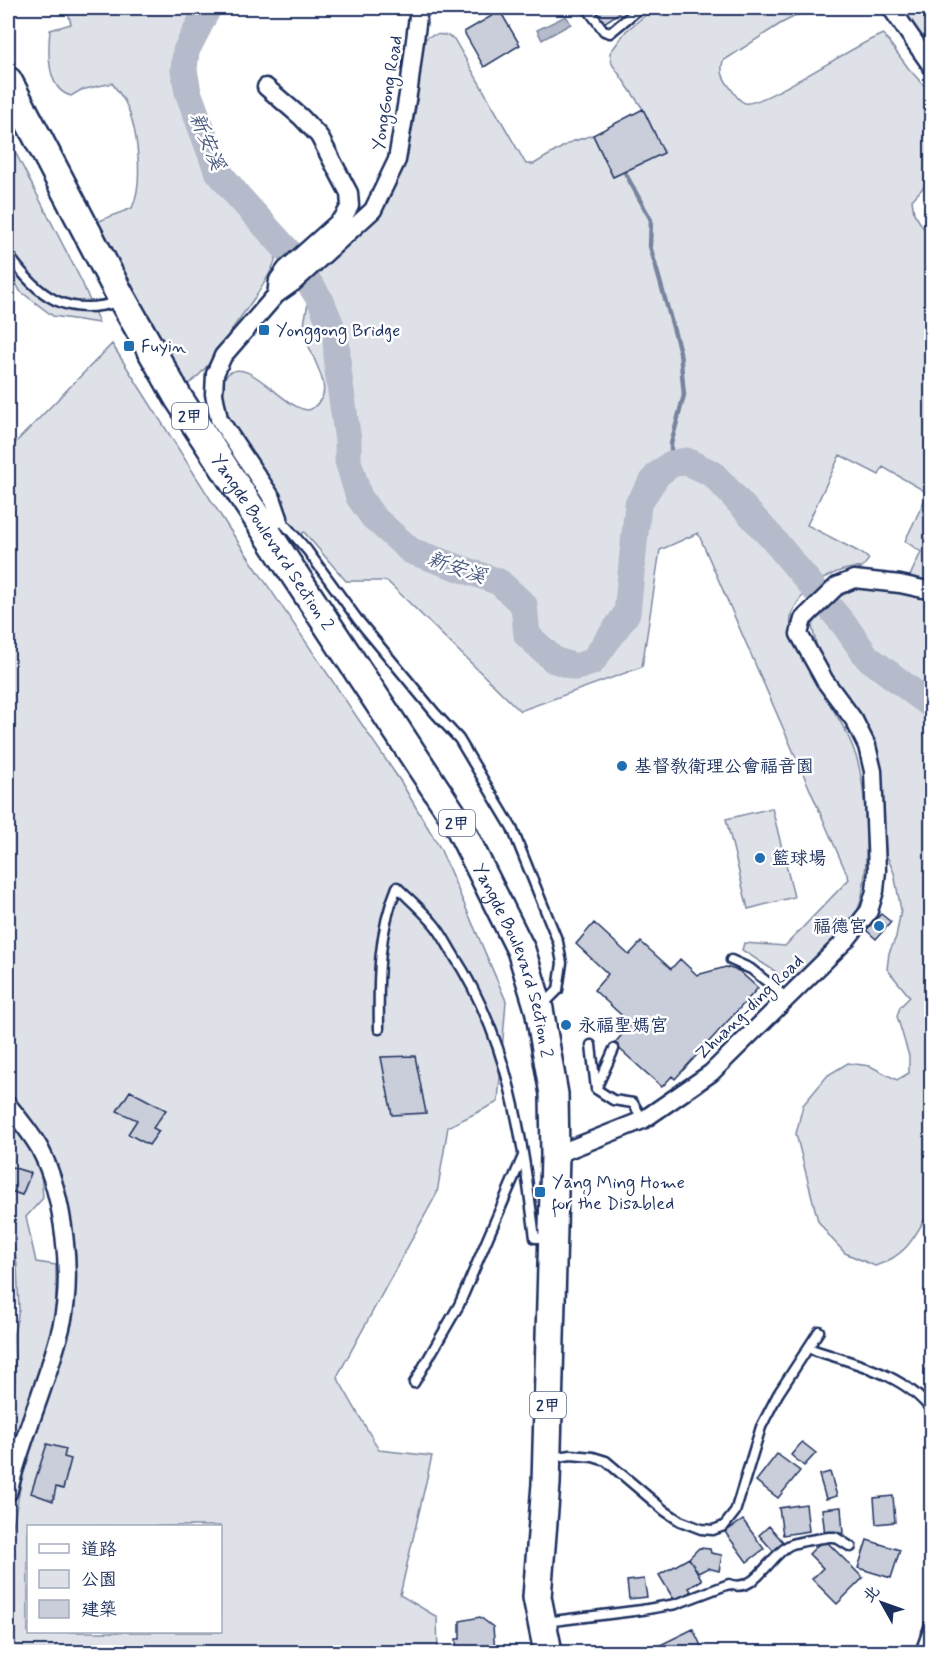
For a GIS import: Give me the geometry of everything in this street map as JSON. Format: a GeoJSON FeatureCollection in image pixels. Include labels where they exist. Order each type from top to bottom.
{"type":"FeatureCollection","features":[{"type":"Feature","properties":{"kind":"main road","name":"2甲"},"geometry":{"type":"LineString","coordinates":[[8,81],[123,300]]}},
{"type":"Feature","properties":{"kind":"main road","name":"Yangde Boulevard Section 2"},"geometry":{"type":"LineString","coordinates":[[123,300],[179,399],[272,523],[456,820],[521,950],[539,1009],[554,1094],[555,1155],[547,1459],[537,1596],[548,1653]]}},
{"type":"Feature","properties":{"kind":"street","name":"YongGong Road"},"geometry":{"type":"LineString","coordinates":[[310,257],[373,210],[397,159],[420,8]]}},
{"type":"Feature","properties":{"kind":"street"},"geometry":{"type":"LineString","coordinates":[[891,8],[932,67]]}},
{"type":"Feature","properties":{"kind":"street"},"geometry":{"type":"LineString","coordinates":[[266,87],[320,136],[349,193],[350,206],[343,218],[310,257],[290,276],[223,356],[215,374],[214,394],[219,419],[272,498],[272,523]]}},
{"type":"Feature","properties":{"kind":"street","name":"Zhuang-ding Road"},"geometry":{"type":"LineString","coordinates":[[555,1155],[643,1120],[711,1072],[847,939],[869,911],[875,891],[877,870],[873,771],[867,746],[854,720],[825,681],[799,634],[803,619],[837,586],[854,579],[868,579],[932,591]]}},
{"type":"Feature","properties":{"kind":"street"},"geometry":{"type":"LineString","coordinates":[[8,1105],[27,1128],[40,1150],[52,1181],[65,1256],[66,1297],[61,1327],[8,1493]]}},
{"type":"Feature","properties":{"kind":"lane"},"geometry":{"type":"LineString","coordinates":[[587,8],[604,31],[610,33],[640,8]]}},
{"type":"Feature","properties":{"kind":"lane"},"geometry":{"type":"LineString","coordinates":[[8,254],[17,267],[46,297],[72,307],[99,308],[123,300]]}},
{"type":"Feature","properties":{"kind":"lane"},"geometry":{"type":"LineString","coordinates":[[272,523],[307,550],[358,620],[459,739],[512,828],[558,942],[562,963],[558,990],[539,1009]]}},
{"type":"Feature","properties":{"kind":"lane"},"geometry":{"type":"LineString","coordinates":[[379,1029],[378,969],[391,902],[397,887],[434,924],[465,972],[494,1032],[514,1101],[524,1154],[535,1238],[553,1238]]}},
{"type":"Feature","properties":{"kind":"lane"},"geometry":{"type":"LineString","coordinates":[[731,960],[751,969],[788,999]]}},
{"type":"Feature","properties":{"kind":"lane"},"geometry":{"type":"LineString","coordinates":[[591,1045],[596,1089]]}},
{"type":"Feature","properties":{"kind":"lane"},"geometry":{"type":"LineString","coordinates":[[596,1089],[614,1049]]}},
{"type":"Feature","properties":{"kind":"lane"},"geometry":{"type":"LineString","coordinates":[[596,1089],[613,1100],[633,1102],[643,1120]]}},
{"type":"Feature","properties":{"kind":"lane"},"geometry":{"type":"LineString","coordinates":[[414,1383],[459,1305],[524,1154]]}},
{"type":"Feature","properties":{"kind":"lane"},"geometry":{"type":"LineString","coordinates":[[547,1459],[571,1455],[606,1461],[680,1521],[701,1529],[713,1530],[724,1526],[735,1512],[761,1427],[778,1394],[819,1331]]}},
{"type":"Feature","properties":{"kind":"lane"},"geometry":{"type":"LineString","coordinates":[[808,1348],[888,1375],[922,1399],[932,1411]]}},
{"type":"Feature","properties":{"kind":"lane"},"geometry":{"type":"LineString","coordinates":[[542,1622],[676,1604],[729,1584],[735,1587],[744,1586],[759,1575],[788,1546],[835,1537],[851,1547]]}},
{"type":"Feature","properties":{"kind":"lane"},"geometry":{"type":"LineString","coordinates":[[920,1653],[932,1619]]}},
{"type":"Feature","properties":{"kind":"green space"},"geometry":{"type":"Polygon","coordinates":[[[67,8],[201,8],[176,64],[181,95],[200,148],[218,186],[268,239],[276,255],[266,280],[213,358],[200,375],[186,385],[94,228],[99,221],[132,208],[138,184],[138,155],[130,113],[112,83],[81,90],[71,96],[57,86],[53,78],[49,58],[50,30],[71,24],[67,8]]]}},
{"type":"Feature","properties":{"kind":"green space"},"geometry":{"type":"Polygon","coordinates":[[[654,8],[811,8],[780,24],[723,61],[722,71],[725,80],[738,98],[745,103],[755,102],[790,85],[883,34],[909,69],[931,93],[931,179],[912,200],[914,213],[932,242],[931,584],[909,578],[921,552],[905,541],[928,493],[883,467],[879,475],[840,455],[807,525],[869,559],[862,568],[852,568],[830,575],[809,590],[795,608],[791,625],[792,637],[848,735],[855,753],[863,788],[865,811],[864,882],[855,916],[849,926],[827,952],[793,983],[742,950],[744,943],[785,946],[849,879],[698,533],[660,550],[642,667],[520,711],[387,581],[346,581],[304,532],[290,543],[275,526],[282,517],[219,402],[224,379],[235,371],[244,371],[255,376],[298,408],[310,410],[321,399],[324,393],[321,376],[304,331],[312,287],[326,263],[376,206],[397,176],[404,159],[415,115],[419,53],[425,39],[437,35],[454,39],[526,164],[534,164],[571,142],[593,135],[613,177],[664,153],[643,109],[612,64],[610,53],[626,31],[654,8]]]}},
{"type":"Feature","properties":{"kind":"green space"},"geometry":{"type":"Polygon","coordinates":[[[900,8],[931,8],[931,58],[900,8]]]}},
{"type":"Feature","properties":{"kind":"green space"},"geometry":{"type":"Polygon","coordinates":[[[8,138],[82,282],[99,323],[53,316],[20,291],[8,268],[8,138]]]}},
{"type":"Feature","properties":{"kind":"green space"},"geometry":{"type":"Polygon","coordinates":[[[112,344],[228,527],[401,782],[440,848],[506,1001],[498,1102],[448,1127],[437,1193],[337,1377],[379,1450],[432,1456],[400,1595],[437,1617],[438,1652],[8,1652],[8,1553],[23,1472],[72,1324],[74,1284],[64,1195],[48,1147],[27,1114],[8,1093],[8,439],[14,444],[112,344]]]}},
{"type":"Feature","properties":{"kind":"green space"},"geometry":{"type":"Polygon","coordinates":[[[862,587],[878,587],[932,599],[931,1208],[915,1236],[903,1250],[875,1266],[845,1253],[818,1221],[796,1134],[803,1105],[828,1075],[848,1063],[870,1066],[897,1080],[909,1073],[909,1056],[897,1016],[900,1007],[910,997],[887,969],[901,910],[894,873],[886,854],[882,780],[875,743],[838,690],[817,648],[812,626],[833,601],[862,587]]]}},
{"type":"Feature","properties":{"kind":"green space","name":"籃球場"},"geometry":{"type":"Polygon","coordinates":[[[772,808],[794,897],[748,909],[726,819],[772,808]]]}},
{"type":"Feature","properties":{"kind":"green space"},"geometry":{"type":"Polygon","coordinates":[[[8,1116],[20,1130],[41,1173],[43,1198],[26,1217],[36,1262],[56,1265],[56,1323],[8,1468],[8,1414],[12,1405],[15,1378],[14,1334],[19,1310],[17,1266],[8,1211],[8,1190],[22,1195],[31,1173],[8,1166],[8,1116]]]}},
{"type":"Feature","properties":{"kind":"water"},"geometry":{"type":"Polygon","coordinates":[[[566,16],[571,24],[542,40],[537,30],[566,16]]]}},
{"type":"Feature","properties":{"kind":"building"},"geometry":{"type":"Polygon","coordinates":[[[593,8],[626,8],[604,23],[593,8]]]}},
{"type":"Feature","properties":{"kind":"building"},"geometry":{"type":"Polygon","coordinates":[[[500,11],[520,45],[484,67],[464,32],[500,11]]]}},
{"type":"Feature","properties":{"kind":"building"},"geometry":{"type":"Polygon","coordinates":[[[643,109],[664,153],[613,177],[593,135],[643,109]]]}},
{"type":"Feature","properties":{"kind":"building"},"geometry":{"type":"Polygon","coordinates":[[[932,201],[932,214],[925,207],[932,201]]]}},
{"type":"Feature","properties":{"kind":"building","name":"福德宮"},"geometry":{"type":"Polygon","coordinates":[[[881,914],[891,922],[876,939],[866,930],[881,914]]]}},
{"type":"Feature","properties":{"kind":"building"},"geometry":{"type":"Polygon","coordinates":[[[594,923],[629,955],[641,942],[671,969],[680,959],[697,975],[726,967],[739,971],[758,988],[675,1079],[672,1076],[662,1087],[614,1044],[631,1024],[594,990],[608,974],[576,944],[594,923]]]}},
{"type":"Feature","properties":{"kind":"building"},"geometry":{"type":"Polygon","coordinates":[[[415,1056],[426,1113],[392,1115],[381,1057],[415,1056]]]}},
{"type":"Feature","properties":{"kind":"building"},"geometry":{"type":"Polygon","coordinates":[[[130,1091],[166,1110],[153,1128],[159,1131],[149,1145],[128,1134],[137,1120],[117,1111],[130,1091]]]}},
{"type":"Feature","properties":{"kind":"building"},"geometry":{"type":"Polygon","coordinates":[[[8,1166],[31,1173],[22,1195],[8,1190],[8,1166]]]}},
{"type":"Feature","properties":{"kind":"building"},"geometry":{"type":"Polygon","coordinates":[[[802,1442],[816,1453],[804,1466],[791,1455],[802,1442]]]}},
{"type":"Feature","properties":{"kind":"building"},"geometry":{"type":"Polygon","coordinates":[[[47,1444],[66,1449],[64,1457],[71,1459],[63,1489],[56,1487],[53,1501],[31,1493],[47,1444]]]}},
{"type":"Feature","properties":{"kind":"building"},"geometry":{"type":"Polygon","coordinates":[[[777,1454],[800,1471],[778,1498],[756,1481],[777,1454]]]}},
{"type":"Feature","properties":{"kind":"building"},"geometry":{"type":"Polygon","coordinates":[[[830,1472],[837,1496],[826,1499],[819,1475],[830,1472]]]}},
{"type":"Feature","properties":{"kind":"building"},"geometry":{"type":"Polygon","coordinates":[[[893,1496],[895,1522],[876,1524],[874,1498],[893,1496]]]}},
{"type":"Feature","properties":{"kind":"building"},"geometry":{"type":"Polygon","coordinates":[[[806,1504],[809,1531],[783,1535],[779,1508],[806,1504]]]}},
{"type":"Feature","properties":{"kind":"building"},"geometry":{"type":"Polygon","coordinates":[[[841,1507],[843,1533],[825,1535],[822,1509],[841,1507]]]}},
{"type":"Feature","properties":{"kind":"building"},"geometry":{"type":"Polygon","coordinates":[[[743,1520],[764,1549],[747,1562],[725,1532],[743,1520]]]}},
{"type":"Feature","properties":{"kind":"building"},"geometry":{"type":"Polygon","coordinates":[[[769,1526],[785,1544],[775,1553],[759,1535],[769,1526]]]}},
{"type":"Feature","properties":{"kind":"building"},"geometry":{"type":"Polygon","coordinates":[[[824,1539],[863,1578],[837,1604],[812,1579],[823,1568],[809,1554],[824,1539]]]}},
{"type":"Feature","properties":{"kind":"building"},"geometry":{"type":"Polygon","coordinates":[[[867,1540],[900,1550],[891,1578],[858,1568],[867,1540]]]}},
{"type":"Feature","properties":{"kind":"building"},"geometry":{"type":"Polygon","coordinates":[[[699,1548],[710,1549],[711,1553],[722,1555],[719,1571],[708,1568],[698,1573],[689,1558],[699,1548]]]}},
{"type":"Feature","properties":{"kind":"building"},"geometry":{"type":"Polygon","coordinates":[[[689,1558],[702,1580],[689,1588],[692,1593],[676,1603],[659,1575],[689,1558]]]}},
{"type":"Feature","properties":{"kind":"building"},"geometry":{"type":"Polygon","coordinates":[[[644,1579],[647,1597],[629,1599],[627,1581],[644,1579]]]}},
{"type":"Feature","properties":{"kind":"building"},"geometry":{"type":"Polygon","coordinates":[[[480,1617],[493,1627],[495,1652],[457,1652],[456,1639],[460,1639],[460,1621],[480,1617]]]}},
{"type":"Feature","properties":{"kind":"building"},"geometry":{"type":"Polygon","coordinates":[[[693,1629],[704,1652],[657,1652],[654,1648],[693,1629]]]}},
{"type":"Feature","properties":{"kind":"waterway","name":"新安溪"},"geometry":{"type":"LineString","coordinates":[[208,8],[186,51],[184,70],[188,92],[217,170],[287,250],[321,301],[336,338],[348,441],[348,461],[359,497],[373,517],[411,551],[499,582],[524,605],[527,635],[554,660],[576,667],[592,662],[627,613],[638,504],[657,475],[671,464],[686,461],[713,474],[773,539],[846,627],[867,657],[932,706]]}},
{"type":"Feature","properties":{"kind":"waterway"},"geometry":{"type":"LineString","coordinates":[[623,169],[651,220],[650,246],[680,352],[684,395],[671,444],[671,464]]}},
{"type":"Feature","properties":{"kind":"place","name":"Yonggong Bridge"},"geometry":{"type":"Point","coordinates":[264,330]}},
{"type":"Feature","properties":{"kind":"place","name":"Fuyin"},"geometry":{"type":"Point","coordinates":[129,346]}},
{"type":"Feature","properties":{"kind":"place","name":"基督教衛理公會福音園"},"geometry":{"type":"Point","coordinates":[622,766]}},
{"type":"Feature","properties":{"kind":"place","name":"籃球場"},"geometry":{"type":"Point","coordinates":[760,858]}},
{"type":"Feature","properties":{"kind":"place","name":"福德宮"},"geometry":{"type":"Point","coordinates":[879,926]}},
{"type":"Feature","properties":{"kind":"place","name":"永福聖媽宮"},"geometry":{"type":"Point","coordinates":[566,1025]}},
{"type":"Feature","properties":{"kind":"place","name":"Yang Ming Home for the Disabled"},"geometry":{"type":"Point","coordinates":[540,1192]}}]}
